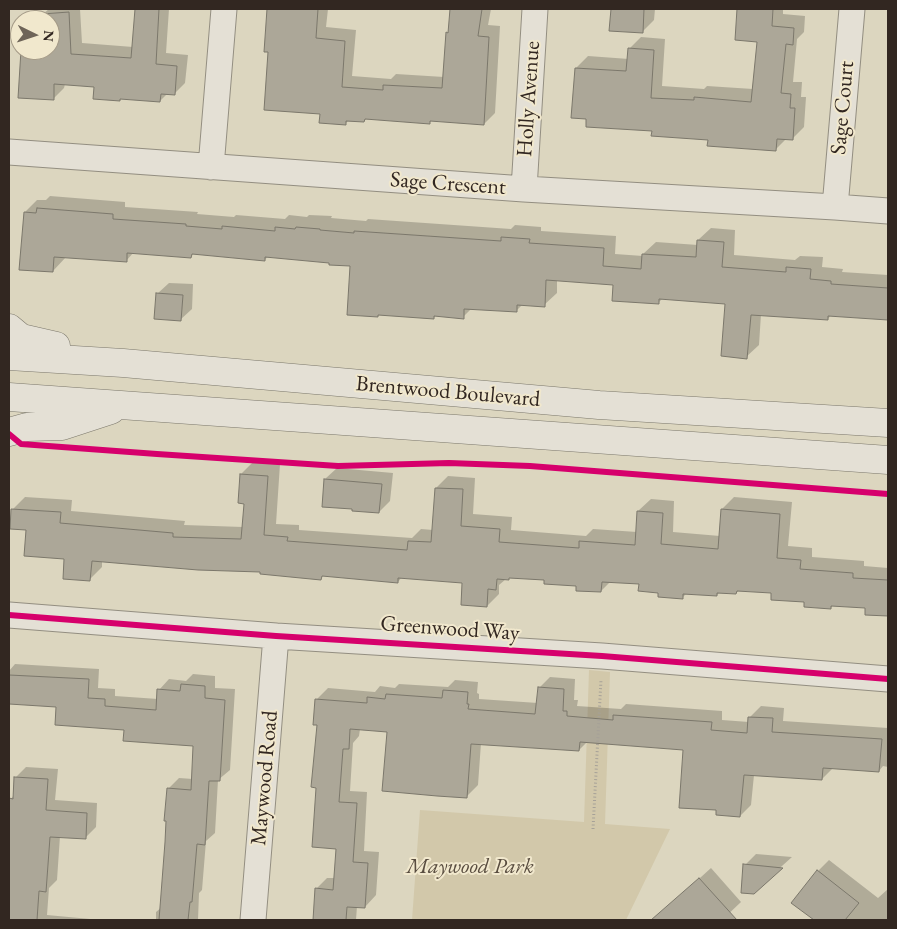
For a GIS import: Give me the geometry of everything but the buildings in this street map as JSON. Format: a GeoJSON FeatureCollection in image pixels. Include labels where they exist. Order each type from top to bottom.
{"type":"FeatureCollection","features":[{"type":"Feature","properties":{"kind":"main road"},"geometry":{"type":"LineString","coordinates":[[9,328],[21,338],[122,364]]}},
{"type":"Feature","properties":{"kind":"main road","name":"Brentwood Boulevard"},"geometry":{"type":"LineString","coordinates":[[9,356],[599,405],[888,423]]}},
{"type":"Feature","properties":{"kind":"main road","name":"Brentwood Boulevard"},"geometry":{"type":"LineString","coordinates":[[9,396],[125,406],[888,460]]}},
{"type":"Feature","properties":{"kind":"main road"},"geometry":{"type":"LineString","coordinates":[[9,432],[27,427],[62,426],[125,406]]}},
{"type":"Feature","properties":{"kind":"street"},"geometry":{"type":"LineString","coordinates":[[211,167],[224,9]]}},
{"type":"Feature","properties":{"kind":"street","name":"Holly Avenue"},"geometry":{"type":"LineString","coordinates":[[524,189],[535,9]]}},
{"type":"Feature","properties":{"kind":"street","name":"Sage Court"},"geometry":{"type":"LineString","coordinates":[[834,207],[852,9]]}},
{"type":"Feature","properties":{"kind":"street","name":"Sage Crescent"},"geometry":{"type":"LineString","coordinates":[[9,152],[524,189],[888,211]]}},
{"type":"Feature","properties":{"kind":"street","name":"Greenwood Way"},"geometry":{"type":"LineString","coordinates":[[9,615],[276,636],[602,656],[888,679]]}},
{"type":"Feature","properties":{"kind":"street","name":"Maywood Road"},"geometry":{"type":"LineString","coordinates":[[253,920],[276,636]]}},
{"type":"Feature","properties":{"kind":"path"},"geometry":{"type":"LineString","coordinates":[[593,829],[602,656]]}},
{"type":"Feature","properties":{"kind":"green space","name":"Maywood Park"},"geometry":{"type":"Polygon","coordinates":[[[589,670],[610,672],[605,824],[670,829],[626,920],[412,920],[420,810],[584,822],[589,670]]]}},
{"type":"Feature","properties":{"kind":"cycle path"},"geometry":{"type":"LineString","coordinates":[[9,434],[21,444],[157,454],[338,466],[449,463],[530,466],[888,494]]}},
{"type":"Feature","properties":{"kind":"cycle path"},"geometry":{"type":"LineString","coordinates":[[9,615],[276,636],[602,656],[888,679]]}}]}
